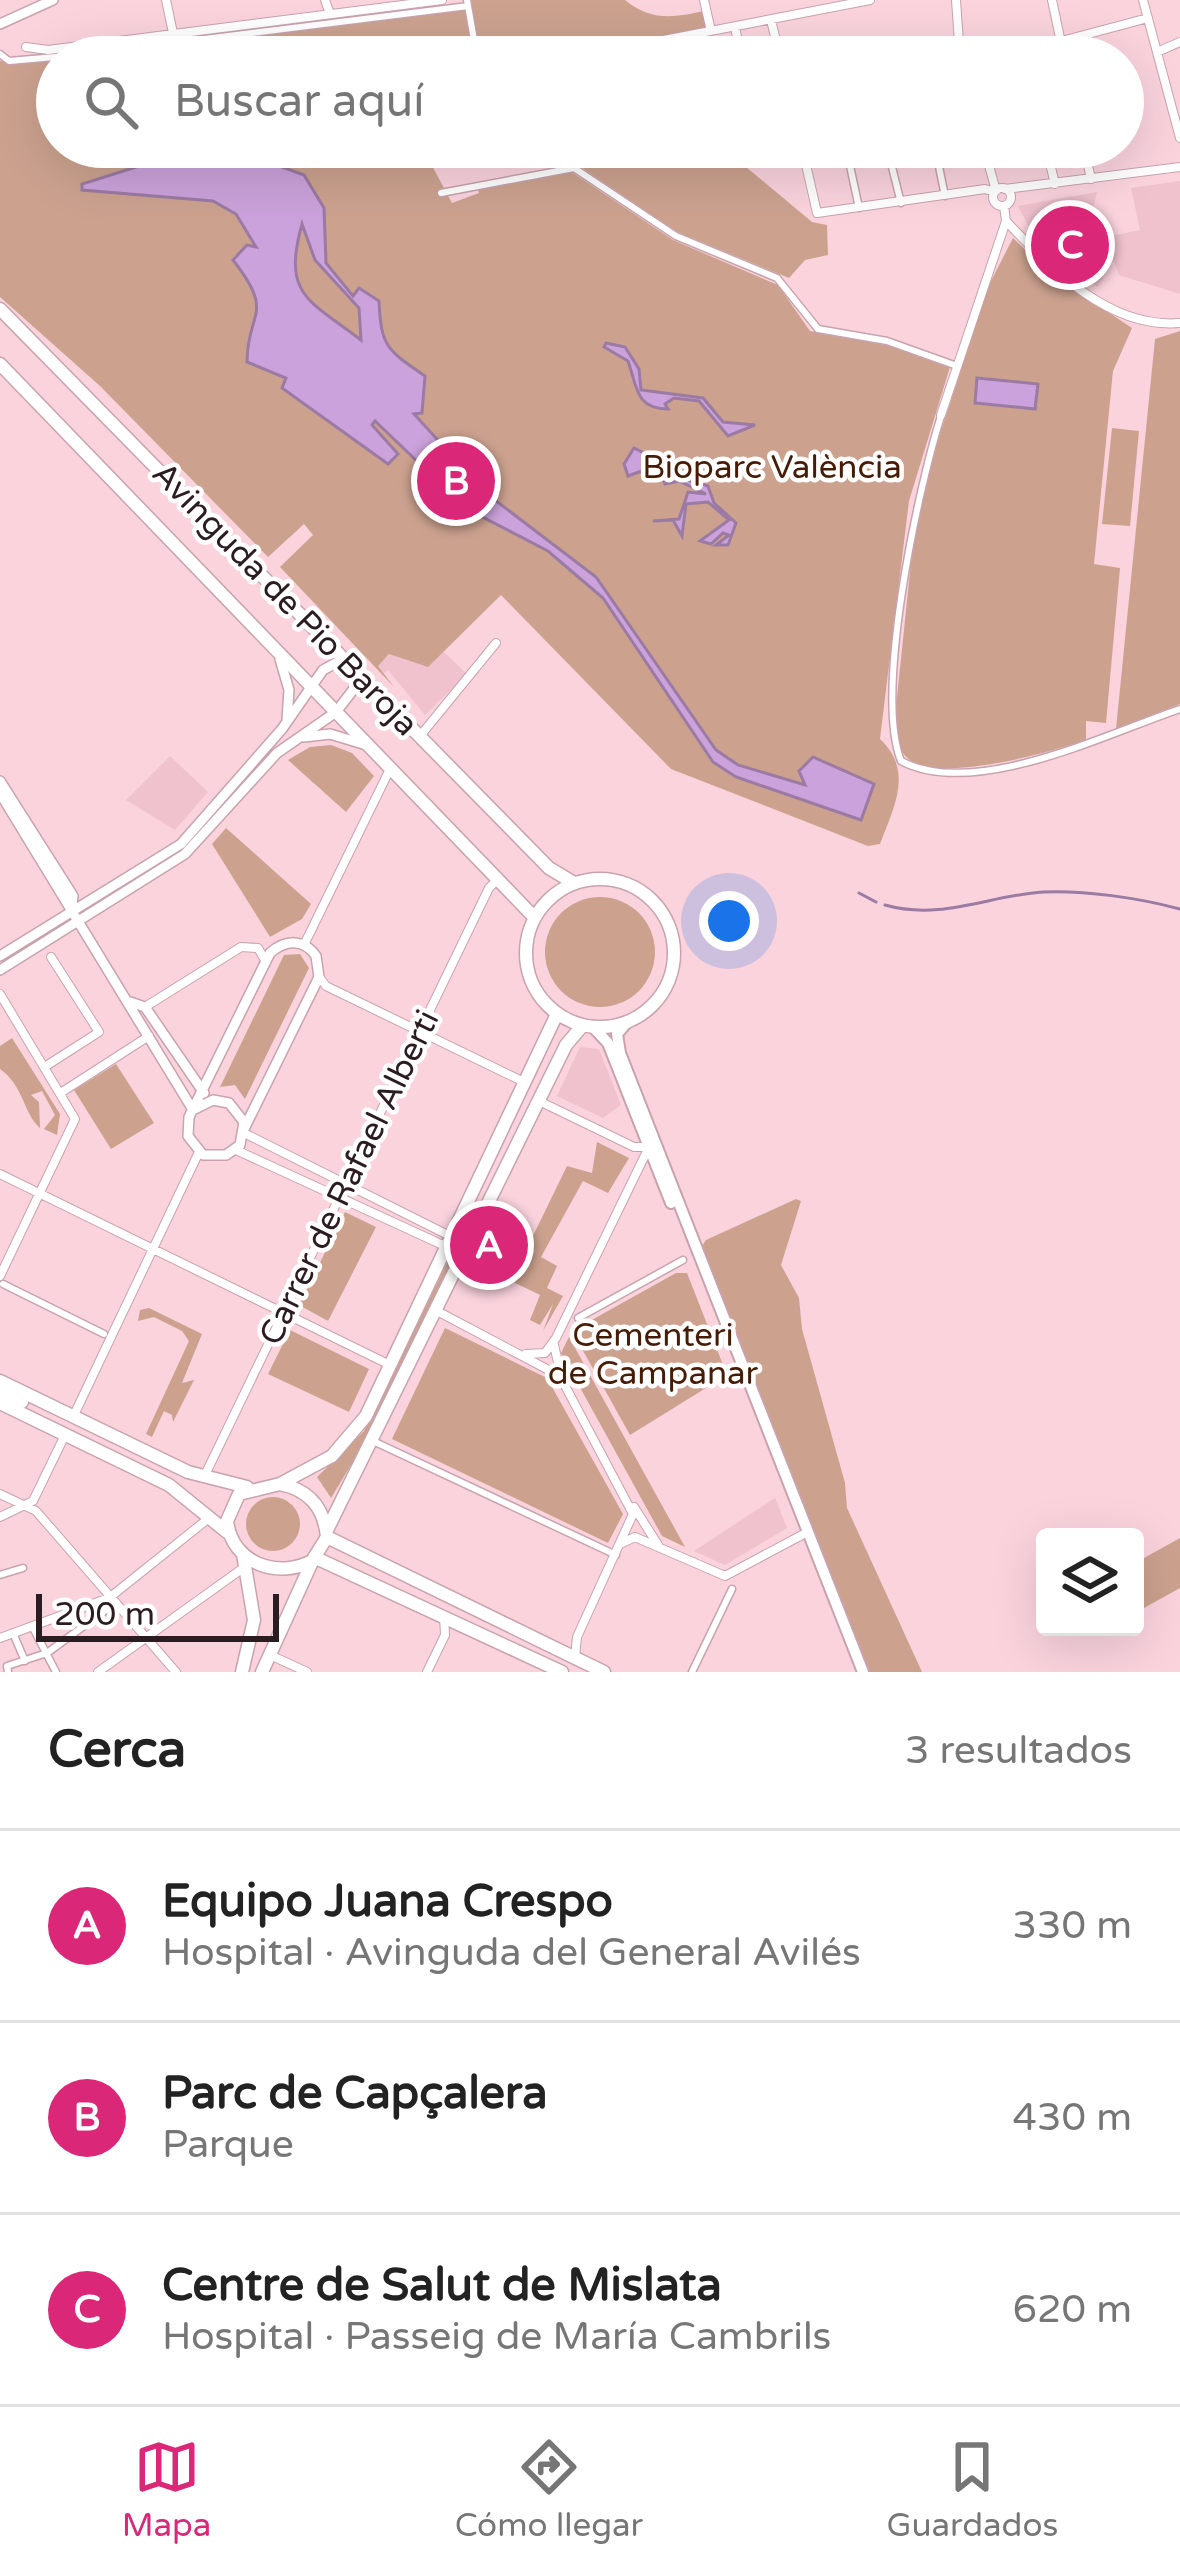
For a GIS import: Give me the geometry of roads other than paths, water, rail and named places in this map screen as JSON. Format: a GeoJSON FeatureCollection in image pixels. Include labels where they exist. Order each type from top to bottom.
{"type":"FeatureCollection","features":[{"type":"Feature","properties":{"kind":"main road"},"geometry":{"type":"LineString","coordinates":[[0,311],[0,332]]}},
{"type":"Feature","properties":{"kind":"main road","name":"Avinguda de Pio Baroja"},"geometry":{"type":"LineString","coordinates":[[0,311],[550,869],[574,883]]}},
{"type":"Feature","properties":{"kind":"main road","name":"Avinguda de Pio Baroja"},"geometry":{"type":"LineString","coordinates":[[0,364],[534,917]]}},
{"type":"Feature","properties":{"kind":"main road"},"geometry":{"type":"LineString","coordinates":[[596,878],[629,884],[657,904],[668,923],[674,957],[670,979],[651,1007],[617,1034],[620,1053],[860,1672],[608,1043],[588,1026],[557,1014],[541,999],[527,970],[525,948],[534,917],[549,898],[574,883],[596,878]]}},
{"type":"Feature","properties":{"kind":"main road"},"geometry":{"type":"LineString","coordinates":[[0,1381],[203,1478],[248,1487],[280,1484],[310,1471],[341,1448],[392,1365],[557,1014]]}},
{"type":"Feature","properties":{"kind":"main road"},"geometry":{"type":"LineString","coordinates":[[266,1671],[314,1560],[570,1037],[588,1026],[627,1022]]}},
{"type":"Feature","properties":{"kind":"main road"},"geometry":{"type":"LineString","coordinates":[[0,1391],[27,1404],[47,1405]]}},
{"type":"Feature","properties":{"kind":"main road"},"geometry":{"type":"LineString","coordinates":[[0,1403],[170,1485],[212,1515],[245,1559],[254,1620],[242,1672]]}},
{"type":"Feature","properties":{"kind":"main road"},"geometry":{"type":"LineString","coordinates":[[280,1484],[309,1496],[327,1534],[604,1672]]}},
{"type":"Feature","properties":{"kind":"main road"},"geometry":{"type":"LineString","coordinates":[[228,1533],[231,1502],[248,1487]]}},
{"type":"Feature","properties":{"kind":"main road"},"geometry":{"type":"LineString","coordinates":[[245,1559],[273,1570],[314,1560],[562,1672]]}},
{"type":"Feature","properties":{"kind":"street"},"geometry":{"type":"LineString","coordinates":[[3,24],[53,0]]}},
{"type":"Feature","properties":{"kind":"street"},"geometry":{"type":"LineString","coordinates":[[166,0],[173,33]]}},
{"type":"Feature","properties":{"kind":"street"},"geometry":{"type":"LineString","coordinates":[[325,0],[330,14]]}},
{"type":"Feature","properties":{"kind":"street"},"geometry":{"type":"LineString","coordinates":[[151,36],[442,0]]}},
{"type":"Feature","properties":{"kind":"street"},"geometry":{"type":"LineString","coordinates":[[704,0],[711,32]]}},
{"type":"Feature","properties":{"kind":"street"},"geometry":{"type":"LineString","coordinates":[[689,36],[870,0]]}},
{"type":"Feature","properties":{"kind":"street"},"geometry":{"type":"LineString","coordinates":[[956,0],[959,36]]}},
{"type":"Feature","properties":{"kind":"street"},"geometry":{"type":"LineString","coordinates":[[1052,0],[1059,36]]}},
{"type":"Feature","properties":{"kind":"street"},"geometry":{"type":"LineString","coordinates":[[1143,0],[1180,138]]}},
{"type":"Feature","properties":{"kind":"street"},"geometry":{"type":"LineString","coordinates":[[225,36],[468,3],[474,36]]}},
{"type":"Feature","properties":{"kind":"street"},"geometry":{"type":"LineString","coordinates":[[1079,36],[1148,18]]}},
{"type":"Feature","properties":{"kind":"street"},"geometry":{"type":"LineString","coordinates":[[771,20],[775,36]]}},
{"type":"Feature","properties":{"kind":"street"},"geometry":{"type":"LineString","coordinates":[[735,27],[737,36]]}},
{"type":"Feature","properties":{"kind":"street"},"geometry":{"type":"LineString","coordinates":[[1157,52],[1180,42]]}},
{"type":"Feature","properties":{"kind":"street"},"geometry":{"type":"LineString","coordinates":[[26,47],[36,48]]}},
{"type":"Feature","properties":{"kind":"street"},"geometry":{"type":"LineString","coordinates":[[0,54],[9,61],[36,58]]}},
{"type":"Feature","properties":{"kind":"street"},"geometry":{"type":"LineString","coordinates":[[807,168],[817,214],[1180,167]]}},
{"type":"Feature","properties":{"kind":"street"},"geometry":{"type":"LineString","coordinates":[[441,193],[574,168],[676,236],[777,278],[818,329],[887,341],[957,366]]}},
{"type":"Feature","properties":{"kind":"street"},"geometry":{"type":"LineString","coordinates":[[850,168],[859,208]]}},
{"type":"Feature","properties":{"kind":"street"},"geometry":{"type":"LineString","coordinates":[[893,168],[902,203]]}},
{"type":"Feature","properties":{"kind":"street"},"geometry":{"type":"LineString","coordinates":[[939,168],[945,196]]}},
{"type":"Feature","properties":{"kind":"street"},"geometry":{"type":"LineString","coordinates":[[991,168],[998,189],[994,202],[1007,204]]}},
{"type":"Feature","properties":{"kind":"street"},"geometry":{"type":"LineString","coordinates":[[1051,168],[1054,184]]}},
{"type":"Feature","properties":{"kind":"street"},"geometry":{"type":"LineString","coordinates":[[1089,168],[1091,178]]}},
{"type":"Feature","properties":{"kind":"street"},"geometry":{"type":"LineString","coordinates":[[1024,189],[1007,204],[1006,221],[913,511],[890,722],[901,761],[918,770],[1025,765],[1180,709]]}},
{"type":"Feature","properties":{"kind":"street"},"geometry":{"type":"LineString","coordinates":[[1006,221],[1041,257],[1130,321],[1180,323]]}},
{"type":"Feature","properties":{"kind":"street"},"geometry":{"type":"LineString","coordinates":[[420,736],[496,643]]}},
{"type":"Feature","properties":{"kind":"street"},"geometry":{"type":"LineString","coordinates":[[276,650],[290,690],[282,729]]}},
{"type":"Feature","properties":{"kind":"street"},"geometry":{"type":"LineString","coordinates":[[0,970],[181,844],[282,729],[331,662],[345,658]]}},
{"type":"Feature","properties":{"kind":"street"},"geometry":{"type":"LineString","coordinates":[[0,956],[192,849],[293,740],[336,712],[363,677]]}},
{"type":"Feature","properties":{"kind":"street"},"geometry":{"type":"LineString","coordinates":[[293,740],[332,734],[374,750]]}},
{"type":"Feature","properties":{"kind":"street"},"geometry":{"type":"LineString","coordinates":[[304,945],[391,768]]}},
{"type":"Feature","properties":{"kind":"street"},"geometry":{"type":"LineString","coordinates":[[0,781],[73,896],[75,916]]}},
{"type":"Feature","properties":{"kind":"street"},"geometry":{"type":"LineString","coordinates":[[0,794],[194,1110]]}},
{"type":"Feature","properties":{"kind":"street","name":"Carrer de Rafael Alberti"},"geometry":{"type":"LineString","coordinates":[[203,1478],[418,1031],[498,878]]}},
{"type":"Feature","properties":{"kind":"street"},"geometry":{"type":"LineString","coordinates":[[235,1150],[319,977],[319,962],[304,945],[280,945],[266,962],[202,1092],[188,1136],[199,1152],[216,1157],[235,1150],[253,1153],[451,1243]]}},
{"type":"Feature","properties":{"kind":"street"},"geometry":{"type":"LineString","coordinates":[[145,1007],[242,947],[258,948],[266,962]]}},
{"type":"Feature","properties":{"kind":"street"},"geometry":{"type":"LineString","coordinates":[[46,1066],[99,1032],[51,957]]}},
{"type":"Feature","properties":{"kind":"street"},"geometry":{"type":"LineString","coordinates":[[319,977],[528,1084]]}},
{"type":"Feature","properties":{"kind":"street"},"geometry":{"type":"LineString","coordinates":[[0,994],[75,1119],[2,1280],[104,1334]]}},
{"type":"Feature","properties":{"kind":"street"},"geometry":{"type":"LineString","coordinates":[[130,1002],[145,1007],[202,1092],[236,1108],[244,1131],[341,1190]]}},
{"type":"Feature","properties":{"kind":"street"},"geometry":{"type":"LineString","coordinates":[[62,1092],[149,1036]]}},
{"type":"Feature","properties":{"kind":"street"},"geometry":{"type":"LineString","coordinates":[[194,1110],[213,1100]]}},
{"type":"Feature","properties":{"kind":"street"},"geometry":{"type":"LineString","coordinates":[[526,1354],[545,1354],[556,1338],[649,1147],[634,1147],[539,1101]]}},
{"type":"Feature","properties":{"kind":"street"},"geometry":{"type":"LineString","coordinates":[[73,1417],[156,1251],[199,1152]]}},
{"type":"Feature","properties":{"kind":"street"},"geometry":{"type":"LineString","coordinates":[[0,1174],[392,1365]]}},
{"type":"Feature","properties":{"kind":"street"},"geometry":{"type":"LineString","coordinates":[[578,1318],[683,1260]]}},
{"type":"Feature","properties":{"kind":"street"},"geometry":{"type":"LineString","coordinates":[[437,1311],[526,1354],[562,1380]]}},
{"type":"Feature","properties":{"kind":"street"},"geometry":{"type":"LineString","coordinates":[[556,1338],[554,1357],[562,1380],[627,1496],[663,1549]]}},
{"type":"Feature","properties":{"kind":"street"},"geometry":{"type":"LineString","coordinates":[[0,1517],[28,1507],[65,1434]]}},
{"type":"Feature","properties":{"kind":"street"},"geometry":{"type":"LineString","coordinates":[[373,1441],[616,1555]]}},
{"type":"Feature","properties":{"kind":"street"},"geometry":{"type":"LineString","coordinates":[[0,1494],[28,1507],[176,1672]]}},
{"type":"Feature","properties":{"kind":"street"},"geometry":{"type":"LineString","coordinates":[[575,1658],[577,1636],[634,1514],[627,1496]]}},
{"type":"Feature","properties":{"kind":"street"},"geometry":{"type":"LineString","coordinates":[[8,1672],[7,1666],[46,1653],[212,1515]]}},
{"type":"Feature","properties":{"kind":"street"},"geometry":{"type":"LineString","coordinates":[[621,1544],[635,1537],[720,1576],[737,1573],[802,1535]]}},
{"type":"Feature","properties":{"kind":"street"},"geometry":{"type":"LineString","coordinates":[[98,1672],[111,1669],[142,1638],[245,1559]]}},
{"type":"Feature","properties":{"kind":"street"},"geometry":{"type":"LineString","coordinates":[[0,1575],[23,1568]]}},
{"type":"Feature","properties":{"kind":"street"},"geometry":{"type":"LineString","coordinates":[[692,1672],[732,1588]]}},
{"type":"Feature","properties":{"kind":"street"},"geometry":{"type":"LineString","coordinates":[[0,1638],[111,1601]]}},
{"type":"Feature","properties":{"kind":"street"},"geometry":{"type":"LineString","coordinates":[[427,1672],[445,1635],[444,1615]]}},
{"type":"Feature","properties":{"kind":"street"},"geometry":{"type":"LineString","coordinates":[[32,1626],[56,1672]]}},
{"type":"Feature","properties":{"kind":"street"},"geometry":{"type":"LineString","coordinates":[[14,1633],[25,1661]]}},
{"type":"Feature","properties":{"kind":"street"},"geometry":{"type":"LineString","coordinates":[[558,1650],[577,1636]]}},
{"type":"Feature","properties":{"kind":"street"},"geometry":{"type":"LineString","coordinates":[[270,1654],[307,1672]]}},
{"type":"Feature","properties":{"kind":"waterway"},"geometry":{"type":"LineString","coordinates":[[885,905],[946,909],[1059,892],[1180,909]]}},
{"type":"Feature","properties":{"kind":"waterway"},"geometry":{"type":"LineString","coordinates":[[859,893],[876,902]]}},
{"type":"Feature","properties":{"kind":"place","name":"Centre de Salut de Mislata"},"geometry":{"type":"Point","coordinates":[1070,245]}},
{"type":"Feature","properties":{"kind":"place","name":"Parc de Capçalera"},"geometry":{"type":"Point","coordinates":[456,481]}},
{"type":"Feature","properties":{"kind":"place","name":"Equipo Juana Crespo"},"geometry":{"type":"Point","coordinates":[489,1245]}},
{"type":"Feature","properties":{"kind":"park label","name":"Bioparc València"},"geometry":{"type":"Point","coordinates":[772,466]}},
{"type":"Feature","properties":{"kind":"park label","name":"Cementeri de Campanar"},"geometry":{"type":"Point","coordinates":[653,1353]}}]}
